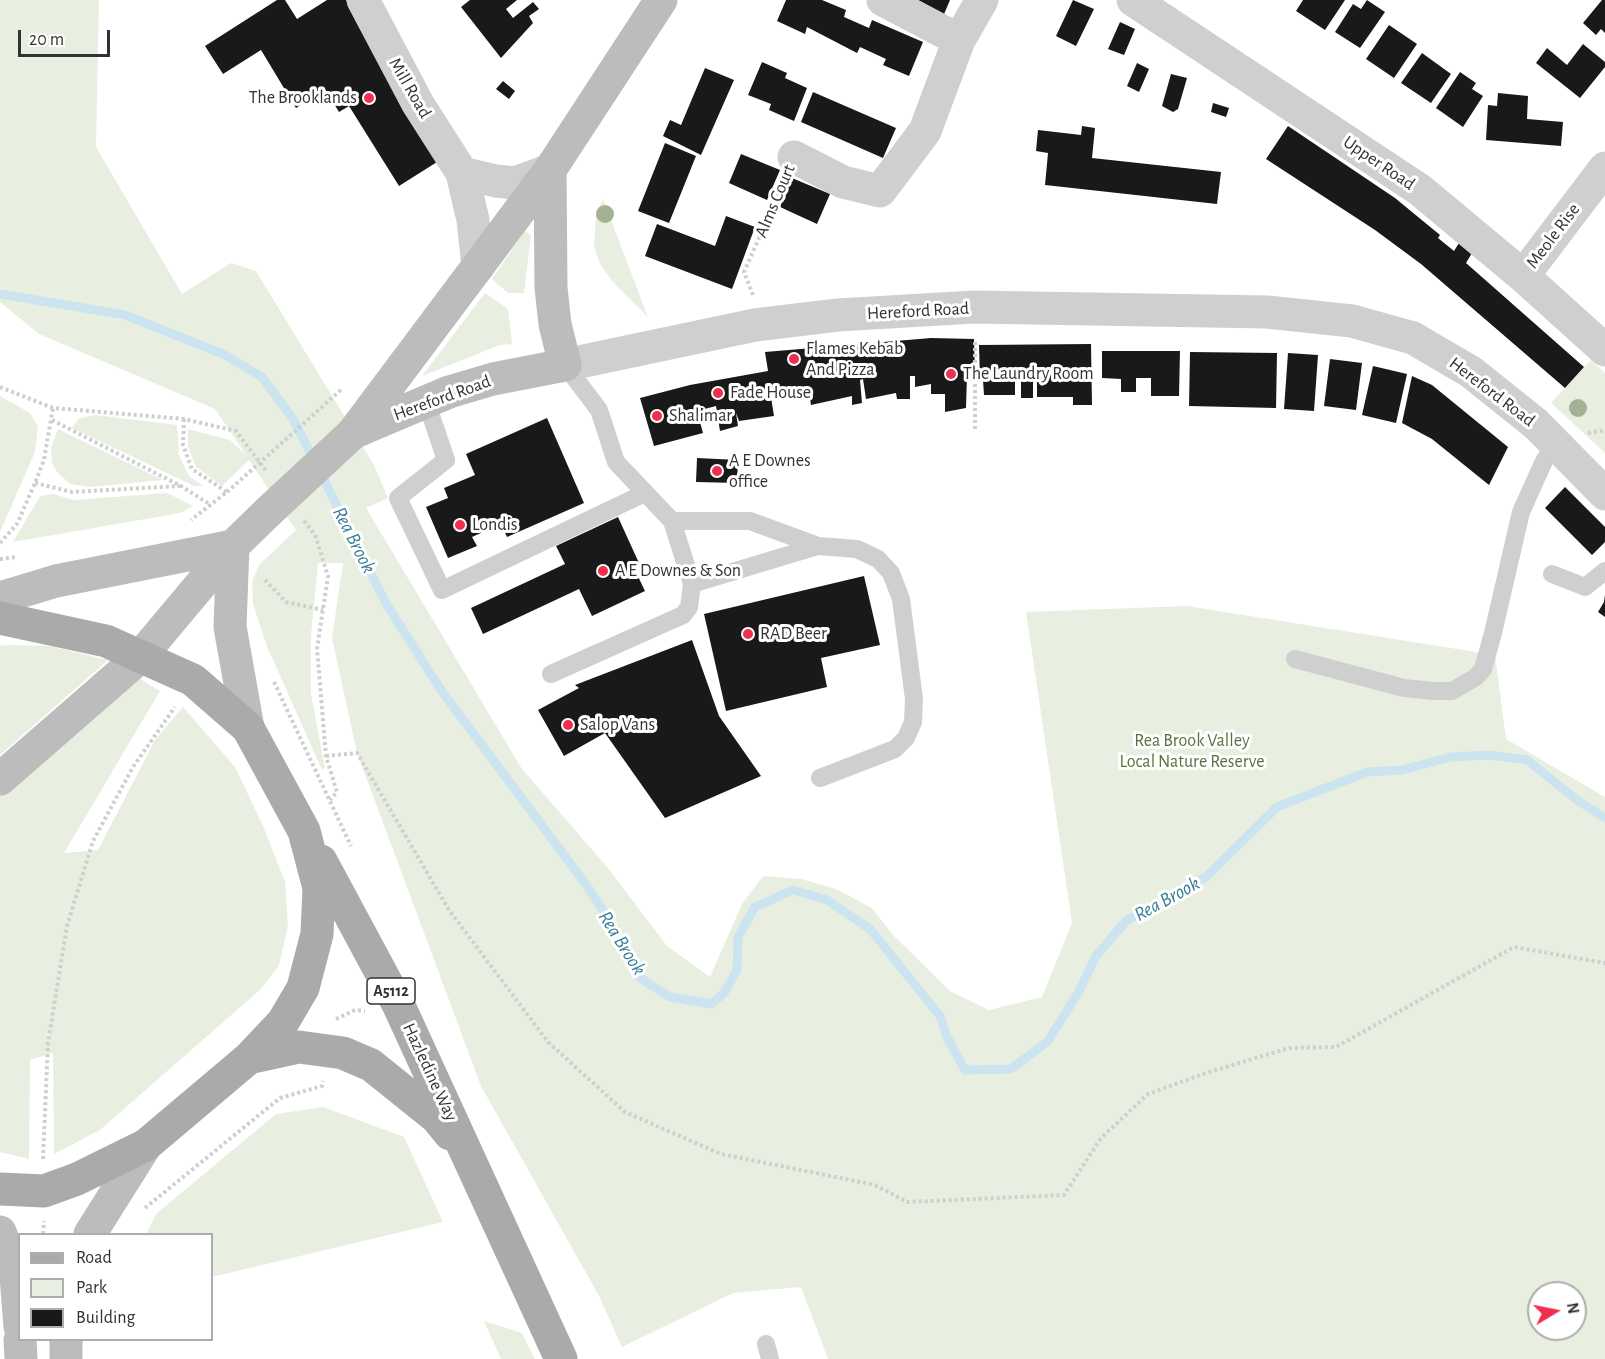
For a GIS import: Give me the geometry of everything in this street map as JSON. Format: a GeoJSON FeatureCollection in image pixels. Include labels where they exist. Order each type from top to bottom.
{"type":"FeatureCollection","features":[{"type":"Feature","properties":{"kind":"main road"},"geometry":{"type":"LineString","coordinates":[[353,433],[550,170],[661,0]]}},
{"type":"Feature","properties":{"kind":"main road"},"geometry":{"type":"LineString","coordinates":[[550,170],[551,288],[555,324],[565,365]]}},
{"type":"Feature","properties":{"kind":"main road","name":"Hereford Road"},"geometry":{"type":"LineString","coordinates":[[0,779],[140,657],[186,605],[233,546],[353,433],[426,401],[493,379],[565,365]]}},
{"type":"Feature","properties":{"kind":"main road"},"geometry":{"type":"LineString","coordinates":[[0,598],[56,581],[233,546],[230,627],[248,728],[303,831],[319,888],[317,934],[303,988],[283,1022],[249,1058],[146,1145],[77,1179],[44,1191],[0,1189]]}},
{"type":"Feature","properties":{"kind":"main road"},"geometry":{"type":"LineString","coordinates":[[0,618],[106,641],[194,680],[248,728]]}},
{"type":"Feature","properties":{"kind":"main road","name":"Hazledine Way"},"geometry":{"type":"LineString","coordinates":[[303,831],[399,1006],[561,1359]]}},
{"type":"Feature","properties":{"kind":"main road","name":"Hazledine Way"},"geometry":{"type":"LineString","coordinates":[[249,1058],[299,1047],[343,1053],[371,1065],[437,1118],[468,1156]]}},
{"type":"Feature","properties":{"kind":"main road"},"geometry":{"type":"LineString","coordinates":[[91,1233],[146,1145]]}},
{"type":"Feature","properties":{"kind":"main road"},"geometry":{"type":"LineString","coordinates":[[0,1232],[16,1276],[18,1302]]}},
{"type":"Feature","properties":{"kind":"main road"},"geometry":{"type":"LineString","coordinates":[[20,1341],[21,1359]]}},
{"type":"Feature","properties":{"kind":"main road"},"geometry":{"type":"LineString","coordinates":[[66,1341],[66,1359]]}},
{"type":"Feature","properties":{"kind":"street","name":"Mill Road"},"geometry":{"type":"LineString","coordinates":[[363,0],[418,104],[462,173],[473,220],[478,267]]}},
{"type":"Feature","properties":{"kind":"street"},"geometry":{"type":"LineString","coordinates":[[883,0],[959,40]]}},
{"type":"Feature","properties":{"kind":"street","name":"Alms Court"},"geometry":{"type":"LineString","coordinates":[[794,157],[843,182],[880,191],[925,131],[959,40],[981,0]]}},
{"type":"Feature","properties":{"kind":"street","name":"Upper Road"},"geometry":{"type":"LineString","coordinates":[[1133,0],[1420,190],[1523,276],[1605,350]]}},
{"type":"Feature","properties":{"kind":"street","name":"Meole Rise"},"geometry":{"type":"LineString","coordinates":[[1523,276],[1605,168]]}},
{"type":"Feature","properties":{"kind":"street"},"geometry":{"type":"LineString","coordinates":[[462,173],[515,183],[550,170]]}},
{"type":"Feature","properties":{"kind":"street","name":"Hereford Road"},"geometry":{"type":"LineString","coordinates":[[565,365],[755,326],[838,315],[974,308],[1267,312],[1352,321],[1413,338],[1471,372],[1536,424],[1569,440],[1605,494]]}},
{"type":"Feature","properties":{"kind":"lane"},"geometry":{"type":"LineString","coordinates":[[550,674],[683,615],[689,607],[692,585],[672,521],[616,462],[599,410],[565,365]]}},
{"type":"Feature","properties":{"kind":"lane"},"geometry":{"type":"LineString","coordinates":[[426,401],[446,460],[398,498],[442,590],[645,493]]}},
{"type":"Feature","properties":{"kind":"lane"},"geometry":{"type":"LineString","coordinates":[[1296,658],[1392,685],[1433,691],[1452,691],[1476,677],[1483,669],[1493,633],[1521,512],[1544,461],[1569,440]]}},
{"type":"Feature","properties":{"kind":"lane"},"geometry":{"type":"LineString","coordinates":[[672,521],[750,520],[818,546],[857,549],[878,559],[891,573],[901,599],[914,699],[913,722],[906,738],[895,749],[819,778]]}},
{"type":"Feature","properties":{"kind":"lane"},"geometry":{"type":"LineString","coordinates":[[692,585],[818,546]]}},
{"type":"Feature","properties":{"kind":"lane"},"geometry":{"type":"LineString","coordinates":[[1552,574],[1585,587],[1605,571]]}},
{"type":"Feature","properties":{"kind":"path","name":"Alms Court"},"geometry":{"type":"LineString","coordinates":[[755,299],[744,272],[794,157]]}},
{"type":"Feature","properties":{"kind":"path"},"geometry":{"type":"LineString","coordinates":[[975,332],[975,429]]}},
{"type":"Feature","properties":{"kind":"path"},"geometry":{"type":"LineString","coordinates":[[0,387],[53,408],[184,419],[236,431]]}},
{"type":"Feature","properties":{"kind":"path"},"geometry":{"type":"LineString","coordinates":[[220,499],[343,387]]}},
{"type":"Feature","properties":{"kind":"path"},"geometry":{"type":"LineString","coordinates":[[0,543],[17,524],[35,483],[44,460],[53,408]]}},
{"type":"Feature","properties":{"kind":"path"},"geometry":{"type":"LineString","coordinates":[[184,419],[183,445],[192,468],[227,492]]}},
{"type":"Feature","properties":{"kind":"path"},"geometry":{"type":"LineString","coordinates":[[52,420],[181,486],[211,505]]}},
{"type":"Feature","properties":{"kind":"path"},"geometry":{"type":"LineString","coordinates":[[1569,440],[1605,430]]}},
{"type":"Feature","properties":{"kind":"path"},"geometry":{"type":"LineString","coordinates":[[35,483],[72,492],[181,486]]}},
{"type":"Feature","properties":{"kind":"path"},"geometry":{"type":"LineString","coordinates":[[270,674],[330,800],[337,792],[326,756],[317,649],[328,576]]}},
{"type":"Feature","properties":{"kind":"path"},"geometry":{"type":"LineString","coordinates":[[262,578],[286,602],[323,610]]}},
{"type":"Feature","properties":{"kind":"path"},"geometry":{"type":"LineString","coordinates":[[42,1157],[48,1043],[70,915],[93,841],[133,767],[180,700]]}},
{"type":"Feature","properties":{"kind":"path"},"geometry":{"type":"LineString","coordinates":[[326,756],[357,753],[449,910],[548,1042],[625,1112],[721,1154],[875,1185],[907,1202],[1064,1195],[1101,1138],[1148,1094],[1206,1072],[1289,1048],[1336,1047],[1514,947],[1605,963]]}},
{"type":"Feature","properties":{"kind":"path"},"geometry":{"type":"LineString","coordinates":[[330,1024],[355,1010],[372,1012]]}},
{"type":"Feature","properties":{"kind":"path"},"geometry":{"type":"LineString","coordinates":[[144,1210],[280,1098],[322,1086]]}},
{"type":"Feature","properties":{"kind":"green space","name":"Rea Brook Valley Local Nature Reserve"},"geometry":{"type":"Polygon","coordinates":[[[0,0],[99,0],[96,147],[182,294],[231,263],[256,271],[374,465],[388,498],[366,508],[522,769],[608,868],[667,946],[710,977],[742,904],[763,876],[801,879],[836,889],[872,908],[894,936],[950,991],[989,1010],[1042,997],[1072,923],[1026,612],[1187,606],[1495,655],[1506,739],[1605,797],[1605,1359],[828,1359],[801,1287],[733,1293],[622,1347],[599,1296],[481,1086],[357,753],[332,638],[343,563],[318,563],[311,635],[311,694],[325,768],[322,770],[266,644],[253,604],[252,582],[259,565],[296,530],[249,460],[222,486],[196,467],[188,447],[188,429],[230,440],[246,455],[215,409],[39,334],[0,302],[0,0]]]}},
{"type":"Feature","properties":{"kind":"green space"},"geometry":{"type":"Polygon","coordinates":[[[603,199],[648,317],[613,282],[600,264],[594,247],[596,214],[603,199]]]}},
{"type":"Feature","properties":{"kind":"green space"},"geometry":{"type":"Polygon","coordinates":[[[525,231],[531,235],[524,293],[508,293],[492,279],[525,231]]]}},
{"type":"Feature","properties":{"kind":"green space"},"geometry":{"type":"Polygon","coordinates":[[[485,293],[508,309],[512,344],[500,345],[422,376],[485,293]]]}},
{"type":"Feature","properties":{"kind":"green space"},"geometry":{"type":"Polygon","coordinates":[[[1591,360],[1605,373],[1605,453],[1551,403],[1591,360]]]}},
{"type":"Feature","properties":{"kind":"green space"},"geometry":{"type":"Polygon","coordinates":[[[0,396],[30,413],[38,427],[35,452],[0,532],[0,396]]]}},
{"type":"Feature","properties":{"kind":"green space"},"geometry":{"type":"Polygon","coordinates":[[[95,415],[177,425],[179,456],[189,476],[203,486],[194,486],[72,428],[78,419],[95,415]]]}},
{"type":"Feature","properties":{"kind":"green space"},"geometry":{"type":"Polygon","coordinates":[[[58,429],[163,480],[90,487],[70,484],[57,472],[52,463],[51,448],[58,429]]]}},
{"type":"Feature","properties":{"kind":"green space"},"geometry":{"type":"Polygon","coordinates":[[[167,493],[193,506],[180,513],[13,542],[40,496],[53,494],[74,500],[167,493]]]}},
{"type":"Feature","properties":{"kind":"green space"},"geometry":{"type":"Polygon","coordinates":[[[0,646],[50,646],[108,660],[0,755],[0,646]]]}},
{"type":"Feature","properties":{"kind":"green space"},"geometry":{"type":"Polygon","coordinates":[[[129,672],[160,691],[64,853],[98,850],[155,740],[183,707],[235,767],[264,828],[285,882],[288,926],[279,965],[261,989],[100,1130],[54,1154],[53,1053],[30,1060],[29,1159],[0,1152],[0,793],[129,672]]]}},
{"type":"Feature","properties":{"kind":"green space"},"geometry":{"type":"Polygon","coordinates":[[[323,1107],[404,1137],[443,1222],[213,1277],[213,1233],[146,1233],[156,1214],[276,1114],[323,1107]]]}},
{"type":"Feature","properties":{"kind":"green space"},"geometry":{"type":"Polygon","coordinates":[[[484,1321],[522,1333],[535,1359],[501,1359],[484,1321]]]}},
{"type":"Feature","properties":{"kind":"building","name":"The Brooklands"},"geometry":{"type":"Polygon","coordinates":[[[277,0],[285,0],[297,19],[327,0],[346,0],[445,157],[399,186],[349,106],[339,112],[325,89],[296,108],[261,50],[223,74],[205,46],[277,0]]]}},
{"type":"Feature","properties":{"kind":"building"},"geometry":{"type":"Polygon","coordinates":[[[470,0],[517,0],[506,9],[513,18],[533,2],[539,9],[529,16],[533,23],[501,58],[461,7],[470,0]]]}},
{"type":"Feature","properties":{"kind":"building"},"geometry":{"type":"Polygon","coordinates":[[[786,0],[822,0],[846,10],[844,17],[869,28],[872,20],[923,42],[909,76],[883,65],[886,59],[860,47],[857,53],[807,27],[805,34],[777,21],[786,0]]]}},
{"type":"Feature","properties":{"kind":"building"},"geometry":{"type":"Polygon","coordinates":[[[914,0],[950,0],[942,19],[914,0]]]}},
{"type":"Feature","properties":{"kind":"building"},"geometry":{"type":"Polygon","coordinates":[[[1073,0],[1094,9],[1076,46],[1056,36],[1073,0]]]}},
{"type":"Feature","properties":{"kind":"building"},"geometry":{"type":"Polygon","coordinates":[[[1303,0],[1345,0],[1325,30],[1296,11],[1303,0]]]}},
{"type":"Feature","properties":{"kind":"building"},"geometry":{"type":"Polygon","coordinates":[[[1367,0],[1385,12],[1360,48],[1335,32],[1353,4],[1361,9],[1367,0]]]}},
{"type":"Feature","properties":{"kind":"building"},"geometry":{"type":"Polygon","coordinates":[[[1602,0],[1605,0],[1605,33],[1601,29],[1596,35],[1583,23],[1602,0]]]}},
{"type":"Feature","properties":{"kind":"building"},"geometry":{"type":"Polygon","coordinates":[[[1120,22],[1135,29],[1124,55],[1108,49],[1120,22]]]}},
{"type":"Feature","properties":{"kind":"building"},"geometry":{"type":"Polygon","coordinates":[[[1389,25],[1417,44],[1394,78],[1366,59],[1389,25]]]}},
{"type":"Feature","properties":{"kind":"building"},"geometry":{"type":"Polygon","coordinates":[[[1583,44],[1605,62],[1605,67],[1580,98],[1536,63],[1547,48],[1567,65],[1583,44]]]}},
{"type":"Feature","properties":{"kind":"building"},"geometry":{"type":"Polygon","coordinates":[[[1422,53],[1451,74],[1431,103],[1401,83],[1422,53]]]}},
{"type":"Feature","properties":{"kind":"building"},"geometry":{"type":"Polygon","coordinates":[[[762,62],[787,73],[785,78],[807,88],[794,121],[769,110],[771,104],[748,95],[762,62]]]}},
{"type":"Feature","properties":{"kind":"building"},"geometry":{"type":"Polygon","coordinates":[[[1137,63],[1149,69],[1139,92],[1127,86],[1137,63]]]}},
{"type":"Feature","properties":{"kind":"building"},"geometry":{"type":"Polygon","coordinates":[[[705,68],[734,80],[701,155],[663,136],[670,120],[681,125],[705,68]]]}},
{"type":"Feature","properties":{"kind":"building"},"geometry":{"type":"Polygon","coordinates":[[[1460,72],[1476,83],[1472,89],[1483,96],[1463,127],[1436,108],[1460,72]]]}},
{"type":"Feature","properties":{"kind":"building"},"geometry":{"type":"Polygon","coordinates":[[[1171,74],[1187,78],[1178,109],[1173,112],[1162,106],[1171,74]]]}},
{"type":"Feature","properties":{"kind":"building"},"geometry":{"type":"Polygon","coordinates":[[[503,81],[515,91],[509,99],[496,89],[503,81]]]}},
{"type":"Feature","properties":{"kind":"building"},"geometry":{"type":"Polygon","coordinates":[[[813,92],[896,128],[883,158],[801,122],[813,92]]]}},
{"type":"Feature","properties":{"kind":"building"},"geometry":{"type":"Polygon","coordinates":[[[1498,93],[1528,96],[1527,119],[1563,122],[1561,146],[1486,140],[1488,105],[1497,106],[1498,93]]]}},
{"type":"Feature","properties":{"kind":"building"},"geometry":{"type":"Polygon","coordinates":[[[1213,103],[1229,108],[1226,117],[1211,112],[1213,103]]]}},
{"type":"Feature","properties":{"kind":"building"},"geometry":{"type":"Polygon","coordinates":[[[1082,126],[1095,128],[1092,158],[1221,172],[1217,204],[1045,185],[1048,153],[1036,151],[1038,130],[1081,135],[1082,126]]]}},
{"type":"Feature","properties":{"kind":"building"},"geometry":{"type":"Polygon","coordinates":[[[1288,126],[1395,198],[1440,235],[1438,238],[1454,251],[1459,243],[1472,253],[1466,263],[1584,367],[1565,388],[1421,264],[1375,230],[1266,159],[1288,126]]]}},
{"type":"Feature","properties":{"kind":"building"},"geometry":{"type":"Polygon","coordinates":[[[665,143],[696,156],[669,223],[638,211],[665,143]]]}},
{"type":"Feature","properties":{"kind":"building"},"geometry":{"type":"Polygon","coordinates":[[[741,154],[780,170],[767,200],[729,183],[741,154]]]}},
{"type":"Feature","properties":{"kind":"building"},"geometry":{"type":"Polygon","coordinates":[[[792,178],[830,194],[817,224],[780,207],[792,178]]]}},
{"type":"Feature","properties":{"kind":"building"},"geometry":{"type":"Polygon","coordinates":[[[726,216],[755,227],[732,289],[645,256],[657,224],[715,246],[726,216]]]}},
{"type":"Feature","properties":{"kind":"building"},"geometry":{"type":"Polygon","coordinates":[[[931,338],[974,339],[975,374],[967,375],[966,408],[945,412],[945,394],[931,394],[931,384],[915,387],[915,376],[910,376],[910,399],[897,399],[896,393],[866,399],[863,379],[860,380],[862,403],[852,405],[852,396],[811,405],[808,386],[770,391],[774,416],[739,421],[736,413],[738,426],[720,431],[716,406],[697,411],[703,433],[654,446],[640,398],[690,385],[768,371],[765,352],[931,338]]]}},
{"type":"Feature","properties":{"kind":"building"},"geometry":{"type":"Polygon","coordinates":[[[1091,344],[1092,405],[1073,405],[1073,397],[1037,397],[1037,381],[1033,381],[1033,398],[1021,398],[1021,381],[1015,381],[1015,395],[984,395],[983,380],[980,380],[979,345],[1091,344]]]}},
{"type":"Feature","properties":{"kind":"building"},"geometry":{"type":"Polygon","coordinates":[[[1102,351],[1180,351],[1179,396],[1151,396],[1151,378],[1136,378],[1136,392],[1121,392],[1121,379],[1102,378],[1102,351]]]}},
{"type":"Feature","properties":{"kind":"building"},"geometry":{"type":"Polygon","coordinates":[[[1190,352],[1277,353],[1276,408],[1189,406],[1190,352]]]}},
{"type":"Feature","properties":{"kind":"building"},"geometry":{"type":"Polygon","coordinates":[[[1288,353],[1318,355],[1314,411],[1284,409],[1288,353]]]}},
{"type":"Feature","properties":{"kind":"building"},"geometry":{"type":"Polygon","coordinates":[[[1330,359],[1362,363],[1356,410],[1324,406],[1330,359]]]}},
{"type":"Feature","properties":{"kind":"building"},"geometry":{"type":"Polygon","coordinates":[[[1373,366],[1407,374],[1396,423],[1362,415],[1373,366]]]}},
{"type":"Feature","properties":{"kind":"building"},"geometry":{"type":"Polygon","coordinates":[[[1412,376],[1432,385],[1508,447],[1489,485],[1432,439],[1402,423],[1412,376]]]}},
{"type":"Feature","properties":{"kind":"building"},"geometry":{"type":"Polygon","coordinates":[[[547,418],[584,503],[507,537],[501,524],[472,537],[477,546],[448,558],[426,507],[448,498],[444,488],[475,475],[466,454],[547,418]]]}},
{"type":"Feature","properties":{"kind":"building","name":"A E Downes office"},"geometry":{"type":"Polygon","coordinates":[[[697,458],[738,460],[737,483],[696,482],[697,458]]]}},
{"type":"Feature","properties":{"kind":"building"},"geometry":{"type":"Polygon","coordinates":[[[1565,487],[1605,527],[1605,542],[1592,555],[1545,508],[1565,487]]]}},
{"type":"Feature","properties":{"kind":"building"},"geometry":{"type":"Polygon","coordinates":[[[618,517],[639,563],[633,566],[645,591],[592,616],[579,589],[483,634],[471,608],[565,564],[556,546],[618,517]]]}},
{"type":"Feature","properties":{"kind":"building"},"geometry":{"type":"Polygon","coordinates":[[[864,576],[880,645],[821,658],[827,687],[726,711],[704,614],[864,576]]]}},
{"type":"Feature","properties":{"kind":"building"},"geometry":{"type":"Polygon","coordinates":[[[1605,595],[1605,617],[1598,612],[1605,595]]]}},
{"type":"Feature","properties":{"kind":"building"},"geometry":{"type":"Polygon","coordinates":[[[692,640],[719,716],[761,776],[665,818],[605,733],[564,756],[538,710],[579,688],[575,685],[692,640]]]}},
{"type":"Feature","properties":{"kind":"waterway","name":"Rea Brook"},"geometry":{"type":"LineString","coordinates":[[0,294],[125,315],[225,355],[262,377],[293,419],[314,460]]}},
{"type":"Feature","properties":{"kind":"waterway","name":"Rea Brook"},"geometry":{"type":"LineString","coordinates":[[320,472],[387,605],[441,690],[587,886],[610,921],[640,978],[670,997],[711,1004],[724,993],[737,970],[738,937],[755,907],[793,890],[827,900],[870,929],[940,1016],[947,1037],[965,1070],[1011,1069],[1048,1041],[1078,993],[1096,956],[1126,921],[1206,877],[1277,807],[1367,772],[1402,770],[1451,757],[1489,755],[1527,760],[1577,800],[1605,818]]}},
{"type":"Feature","properties":{"kind":"place","name":"The Brooklands"},"geometry":{"type":"Point","coordinates":[369,98]}},
{"type":"Feature","properties":{"kind":"place","name":"Flames Kebab And Pizza"},"geometry":{"type":"Point","coordinates":[794,359]}},
{"type":"Feature","properties":{"kind":"place","name":"The Laundry Room"},"geometry":{"type":"Point","coordinates":[951,374]}},
{"type":"Feature","properties":{"kind":"place","name":"Fade House"},"geometry":{"type":"Point","coordinates":[718,393]}},
{"type":"Feature","properties":{"kind":"place","name":"Shalimar"},"geometry":{"type":"Point","coordinates":[657,416]}},
{"type":"Feature","properties":{"kind":"place","name":"A E Downes office"},"geometry":{"type":"Point","coordinates":[717,471]}},
{"type":"Feature","properties":{"kind":"place","name":"Londis"},"geometry":{"type":"Point","coordinates":[460,525]}},
{"type":"Feature","properties":{"kind":"place","name":"A E Downes & Son"},"geometry":{"type":"Point","coordinates":[603,571]}},
{"type":"Feature","properties":{"kind":"place","name":"RAD Beer"},"geometry":{"type":"Point","coordinates":[748,634]}},
{"type":"Feature","properties":{"kind":"place","name":"Salop Vans"},"geometry":{"type":"Point","coordinates":[568,725]}}]}
